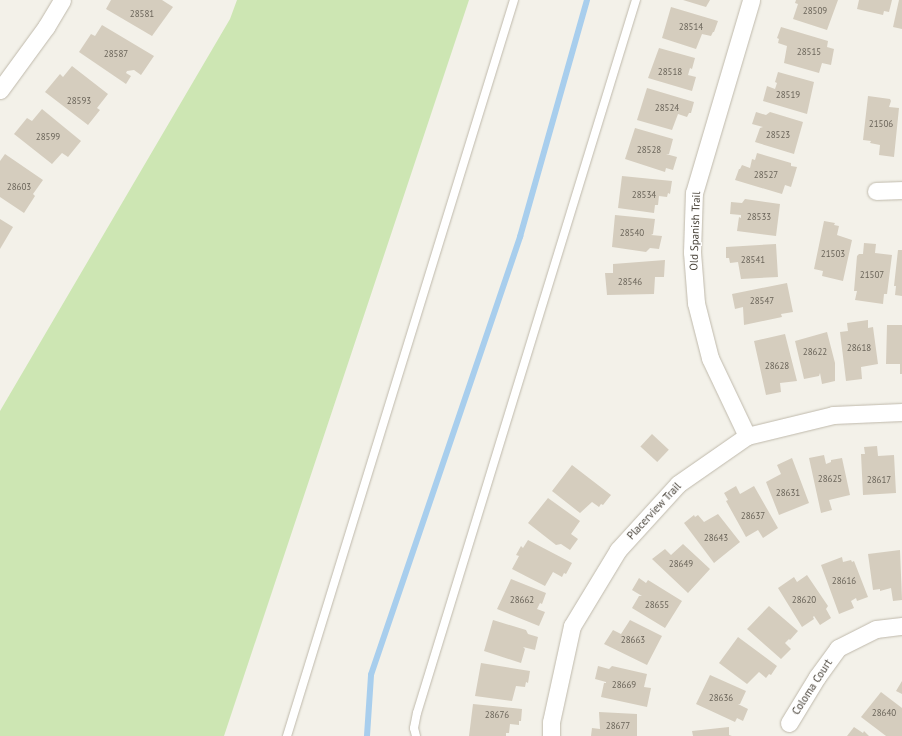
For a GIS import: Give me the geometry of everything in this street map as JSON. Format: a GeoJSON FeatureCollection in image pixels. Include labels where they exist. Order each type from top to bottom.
{"type":"FeatureCollection","features":[{"type":"Feature","properties":{"kind":"street"},"geometry":{"type":"LineString","coordinates":[[0,90],[46,27],[62,0]]}},
{"type":"Feature","properties":{"kind":"street","name":"Old Spanish Trail"},"geometry":{"type":"LineString","coordinates":[[747,436],[710,358],[696,303],[692,252],[694,193],[751,0]]}},
{"type":"Feature","properties":{"kind":"street"},"geometry":{"type":"LineString","coordinates":[[876,191],[902,190]]}},
{"type":"Feature","properties":{"kind":"street","name":"Placerview Trail"},"geometry":{"type":"LineString","coordinates":[[551,736],[551,722],[572,626],[618,550],[678,484],[747,436],[833,415],[902,412]]}},
{"type":"Feature","properties":{"kind":"street","name":"Coloma Court"},"geometry":{"type":"LineString","coordinates":[[789,724],[817,677],[838,648],[876,629],[902,626]]}},
{"type":"Feature","properties":{"kind":"lane"},"geometry":{"type":"LineString","coordinates":[[287,736],[514,0]]}},
{"type":"Feature","properties":{"kind":"lane"},"geometry":{"type":"LineString","coordinates":[[416,736],[414,728],[417,713],[636,0]]}},
{"type":"Feature","properties":{"kind":"green space"},"geometry":{"type":"Polygon","coordinates":[[[237,0],[469,0],[224,736],[0,736],[0,411],[230,19],[237,0]]]}},
{"type":"Feature","properties":{"kind":"building"},"geometry":{"type":"Polygon","coordinates":[[[111,0],[162,0],[173,7],[152,36],[106,9],[111,0]]]}},
{"type":"Feature","properties":{"kind":"building"},"geometry":{"type":"Polygon","coordinates":[[[683,0],[710,0],[706,7],[683,0]]]}},
{"type":"Feature","properties":{"kind":"building"},"geometry":{"type":"Polygon","coordinates":[[[796,0],[838,0],[827,30],[793,19],[798,4],[795,3],[796,0]]]}},
{"type":"Feature","properties":{"kind":"building"},"geometry":{"type":"Polygon","coordinates":[[[859,0],[892,0],[889,12],[884,11],[883,15],[857,9],[859,0]]]}},
{"type":"Feature","properties":{"kind":"building"},"geometry":{"type":"Polygon","coordinates":[[[899,0],[902,0],[902,29],[893,27],[899,0]]]}},
{"type":"Feature","properties":{"kind":"building"},"geometry":{"type":"Polygon","coordinates":[[[671,7],[718,21],[714,32],[711,36],[702,34],[696,49],[662,38],[671,7]]]}},
{"type":"Feature","properties":{"kind":"building"},"geometry":{"type":"Polygon","coordinates":[[[102,25],[154,56],[141,75],[134,70],[127,71],[126,73],[131,76],[126,84],[79,52],[91,34],[95,36],[102,25]]]}},
{"type":"Feature","properties":{"kind":"building"},"geometry":{"type":"Polygon","coordinates":[[[781,27],[828,41],[827,47],[834,49],[831,65],[822,63],[819,73],[784,63],[787,46],[778,43],[779,39],[777,38],[781,27]]]}},
{"type":"Feature","properties":{"kind":"building"},"geometry":{"type":"Polygon","coordinates":[[[659,48],[695,58],[692,69],[690,68],[688,75],[696,77],[692,91],[648,78],[659,48]]]}},
{"type":"Feature","properties":{"kind":"building"},"geometry":{"type":"Polygon","coordinates":[[[72,66],[108,94],[97,108],[100,110],[88,125],[45,92],[60,74],[63,77],[72,66]]]}},
{"type":"Feature","properties":{"kind":"building"},"geometry":{"type":"Polygon","coordinates":[[[778,72],[814,82],[807,114],[763,101],[767,86],[775,89],[777,83],[775,82],[778,72]]]}},
{"type":"Feature","properties":{"kind":"building"},"geometry":{"type":"Polygon","coordinates":[[[647,88],[694,102],[691,113],[689,113],[687,117],[678,114],[672,130],[637,120],[647,88]]]}},
{"type":"Feature","properties":{"kind":"building"},"geometry":{"type":"Polygon","coordinates":[[[868,96],[890,99],[891,101],[889,107],[899,108],[894,157],[879,155],[880,145],[870,143],[871,141],[863,140],[868,96]]]}},
{"type":"Feature","properties":{"kind":"building"},"geometry":{"type":"Polygon","coordinates":[[[42,109],[81,141],[68,157],[62,153],[52,164],[14,134],[27,118],[32,121],[42,109]]]}},
{"type":"Feature","properties":{"kind":"building"},"geometry":{"type":"Polygon","coordinates":[[[756,112],[766,115],[770,112],[803,122],[794,154],[755,142],[760,128],[763,127],[752,124],[756,112]]]}},
{"type":"Feature","properties":{"kind":"building"},"geometry":{"type":"Polygon","coordinates":[[[635,128],[673,139],[669,154],[666,154],[677,157],[673,170],[666,168],[665,172],[625,159],[635,128]]]}},
{"type":"Feature","properties":{"kind":"building"},"geometry":{"type":"Polygon","coordinates":[[[757,153],[791,163],[791,166],[797,167],[791,187],[785,185],[782,194],[735,180],[742,165],[750,168],[752,159],[755,160],[757,153]]]}},
{"type":"Feature","properties":{"kind":"building"},"geometry":{"type":"Polygon","coordinates":[[[5,154],[43,180],[33,194],[35,196],[24,213],[0,197],[0,161],[5,154]]]}},
{"type":"Feature","properties":{"kind":"building"},"geometry":{"type":"Polygon","coordinates":[[[622,176],[672,181],[670,194],[668,193],[667,197],[659,196],[658,205],[655,205],[654,213],[618,208],[622,176]]]}},
{"type":"Feature","properties":{"kind":"building"},"geometry":{"type":"Polygon","coordinates":[[[745,199],[780,204],[776,236],[737,231],[739,217],[741,218],[741,215],[730,214],[731,202],[742,203],[745,199]]]}},
{"type":"Feature","properties":{"kind":"building"},"geometry":{"type":"Polygon","coordinates":[[[615,215],[655,219],[653,234],[651,235],[662,236],[659,249],[650,248],[646,252],[612,247],[615,215]]]}},
{"type":"Feature","properties":{"kind":"building"},"geometry":{"type":"Polygon","coordinates":[[[0,219],[13,227],[0,249],[0,219]]]}},
{"type":"Feature","properties":{"kind":"building"},"geometry":{"type":"Polygon","coordinates":[[[824,221],[835,223],[834,225],[839,226],[837,235],[852,240],[843,281],[822,276],[823,271],[814,269],[824,221]]]}},
{"type":"Feature","properties":{"kind":"building"},"geometry":{"type":"Polygon","coordinates":[[[864,243],[876,244],[875,253],[892,255],[887,294],[884,294],[883,304],[855,300],[857,291],[854,291],[857,256],[859,254],[863,254],[864,243]]]}},
{"type":"Feature","properties":{"kind":"building"},"geometry":{"type":"Polygon","coordinates":[[[776,244],[778,277],[741,279],[738,262],[730,263],[729,258],[726,258],[726,247],[776,244]]]}},
{"type":"Feature","properties":{"kind":"building"},"geometry":{"type":"Polygon","coordinates":[[[898,250],[902,250],[902,296],[895,295],[896,286],[894,286],[898,250]]]}},
{"type":"Feature","properties":{"kind":"building"},"geometry":{"type":"Polygon","coordinates":[[[665,260],[664,277],[655,277],[654,294],[607,295],[605,273],[613,273],[613,264],[665,260]]]}},
{"type":"Feature","properties":{"kind":"building"},"geometry":{"type":"Polygon","coordinates":[[[787,283],[793,312],[781,314],[782,317],[744,325],[743,307],[735,309],[732,294],[787,283]]]}},
{"type":"Feature","properties":{"kind":"building"},"geometry":{"type":"Polygon","coordinates":[[[868,320],[868,328],[873,327],[878,364],[861,367],[862,379],[846,381],[840,332],[848,331],[847,323],[868,320]]]}},
{"type":"Feature","properties":{"kind":"building"},"geometry":{"type":"Polygon","coordinates":[[[887,325],[902,325],[902,374],[900,374],[900,364],[886,364],[887,325]]]}},
{"type":"Feature","properties":{"kind":"building"},"geometry":{"type":"Polygon","coordinates":[[[827,332],[835,363],[835,381],[822,384],[820,373],[819,376],[804,379],[795,341],[827,332]]]}},
{"type":"Feature","properties":{"kind":"building"},"geometry":{"type":"Polygon","coordinates":[[[785,334],[797,381],[780,383],[781,392],[766,395],[754,341],[785,334]]]}},
{"type":"Feature","properties":{"kind":"building"},"geometry":{"type":"Polygon","coordinates":[[[652,434],[669,450],[657,462],[640,446],[652,434]]]}},
{"type":"Feature","properties":{"kind":"building"},"geometry":{"type":"Polygon","coordinates":[[[877,446],[878,456],[894,455],[896,493],[863,495],[861,454],[865,454],[864,447],[877,446]]]}},
{"type":"Feature","properties":{"kind":"building"},"geometry":{"type":"Polygon","coordinates":[[[824,455],[826,464],[831,462],[831,460],[842,458],[850,495],[829,500],[832,510],[821,513],[809,458],[824,455]]]}},
{"type":"Feature","properties":{"kind":"building"},"geometry":{"type":"Polygon","coordinates":[[[792,458],[809,503],[779,515],[766,482],[781,474],[777,465],[792,458]]]}},
{"type":"Feature","properties":{"kind":"building"},"geometry":{"type":"Polygon","coordinates":[[[572,465],[611,495],[603,505],[601,504],[599,507],[592,502],[580,513],[552,491],[572,465]]]}},
{"type":"Feature","properties":{"kind":"building"},"geometry":{"type":"Polygon","coordinates":[[[736,486],[740,494],[754,486],[778,528],[763,538],[758,530],[746,537],[726,501],[728,500],[724,493],[736,486]]]}},
{"type":"Feature","properties":{"kind":"building"},"geometry":{"type":"Polygon","coordinates":[[[548,498],[580,521],[571,534],[578,539],[570,550],[561,544],[556,545],[528,523],[548,498]]]}},
{"type":"Feature","properties":{"kind":"building"},"geometry":{"type":"Polygon","coordinates":[[[718,514],[740,542],[714,563],[684,523],[694,515],[695,517],[698,515],[704,522],[718,514]]]}},
{"type":"Feature","properties":{"kind":"building"},"geometry":{"type":"Polygon","coordinates":[[[528,540],[572,563],[566,574],[564,573],[562,577],[553,572],[545,586],[512,569],[519,556],[516,555],[521,546],[523,548],[528,540]]]}},
{"type":"Feature","properties":{"kind":"building"},"geometry":{"type":"Polygon","coordinates":[[[683,544],[710,569],[688,593],[652,559],[665,549],[671,555],[683,544]]]}},
{"type":"Feature","properties":{"kind":"building"},"geometry":{"type":"Polygon","coordinates":[[[900,550],[902,600],[893,601],[891,588],[880,591],[880,589],[873,590],[868,554],[900,550]]]}},
{"type":"Feature","properties":{"kind":"building"},"geometry":{"type":"Polygon","coordinates":[[[842,557],[843,562],[851,560],[852,562],[854,561],[868,597],[857,601],[856,598],[851,601],[854,608],[839,614],[821,565],[842,557]]]}},
{"type":"Feature","properties":{"kind":"building"},"geometry":{"type":"Polygon","coordinates":[[[807,575],[828,606],[826,609],[831,618],[820,625],[814,616],[814,619],[802,627],[778,588],[794,577],[797,582],[807,575]]]}},
{"type":"Feature","properties":{"kind":"building"},"geometry":{"type":"Polygon","coordinates":[[[639,578],[646,583],[648,580],[682,601],[665,628],[632,608],[639,596],[642,596],[632,590],[639,578]]]}},
{"type":"Feature","properties":{"kind":"building"},"geometry":{"type":"Polygon","coordinates":[[[511,579],[546,593],[542,604],[540,603],[537,609],[545,612],[539,626],[497,609],[511,579]]]}},
{"type":"Feature","properties":{"kind":"building"},"geometry":{"type":"Polygon","coordinates":[[[769,606],[798,631],[785,643],[791,649],[781,659],[747,629],[769,606]]]}},
{"type":"Feature","properties":{"kind":"building"},"geometry":{"type":"Polygon","coordinates":[[[493,620],[526,630],[528,634],[538,637],[535,650],[523,647],[525,649],[521,663],[484,651],[493,620]]]}},
{"type":"Feature","properties":{"kind":"building"},"geometry":{"type":"Polygon","coordinates":[[[630,620],[662,636],[647,665],[604,644],[613,630],[621,634],[630,620]]]}},
{"type":"Feature","properties":{"kind":"building"},"geometry":{"type":"Polygon","coordinates":[[[738,637],[777,666],[771,675],[769,674],[766,678],[759,672],[747,684],[719,663],[738,637]]]}},
{"type":"Feature","properties":{"kind":"building"},"geometry":{"type":"Polygon","coordinates":[[[481,663],[530,671],[528,683],[526,682],[525,687],[516,686],[512,701],[475,696],[481,663]]]}},
{"type":"Feature","properties":{"kind":"building"},"geometry":{"type":"Polygon","coordinates":[[[598,666],[609,669],[612,666],[647,674],[644,687],[651,688],[647,707],[601,697],[604,683],[606,682],[595,679],[598,666]]]}},
{"type":"Feature","properties":{"kind":"building"},"geometry":{"type":"Polygon","coordinates":[[[710,675],[746,691],[740,704],[738,704],[748,709],[743,721],[737,718],[735,722],[696,704],[710,675]]]}},
{"type":"Feature","properties":{"kind":"building"},"geometry":{"type":"Polygon","coordinates":[[[902,681],[902,694],[896,691],[902,681]]]}},
{"type":"Feature","properties":{"kind":"building"},"geometry":{"type":"Polygon","coordinates":[[[881,692],[902,708],[902,736],[886,736],[861,717],[881,692]]]}},
{"type":"Feature","properties":{"kind":"building"},"geometry":{"type":"Polygon","coordinates":[[[473,704],[522,709],[521,721],[519,721],[519,725],[510,724],[509,733],[506,733],[506,736],[469,736],[473,704]]]}},
{"type":"Feature","properties":{"kind":"building"},"geometry":{"type":"Polygon","coordinates":[[[599,712],[637,714],[637,736],[591,736],[592,728],[600,729],[599,712]]]}},
{"type":"Feature","properties":{"kind":"building"},"geometry":{"type":"Polygon","coordinates":[[[729,727],[729,735],[732,736],[693,736],[692,731],[729,727]]]}},
{"type":"Feature","properties":{"kind":"building"},"geometry":{"type":"Polygon","coordinates":[[[854,727],[863,733],[864,731],[869,736],[847,736],[854,727]]]}},
{"type":"Feature","properties":{"kind":"waterway"},"geometry":{"type":"LineString","coordinates":[[367,736],[371,675],[520,237],[587,0]]}}]}
